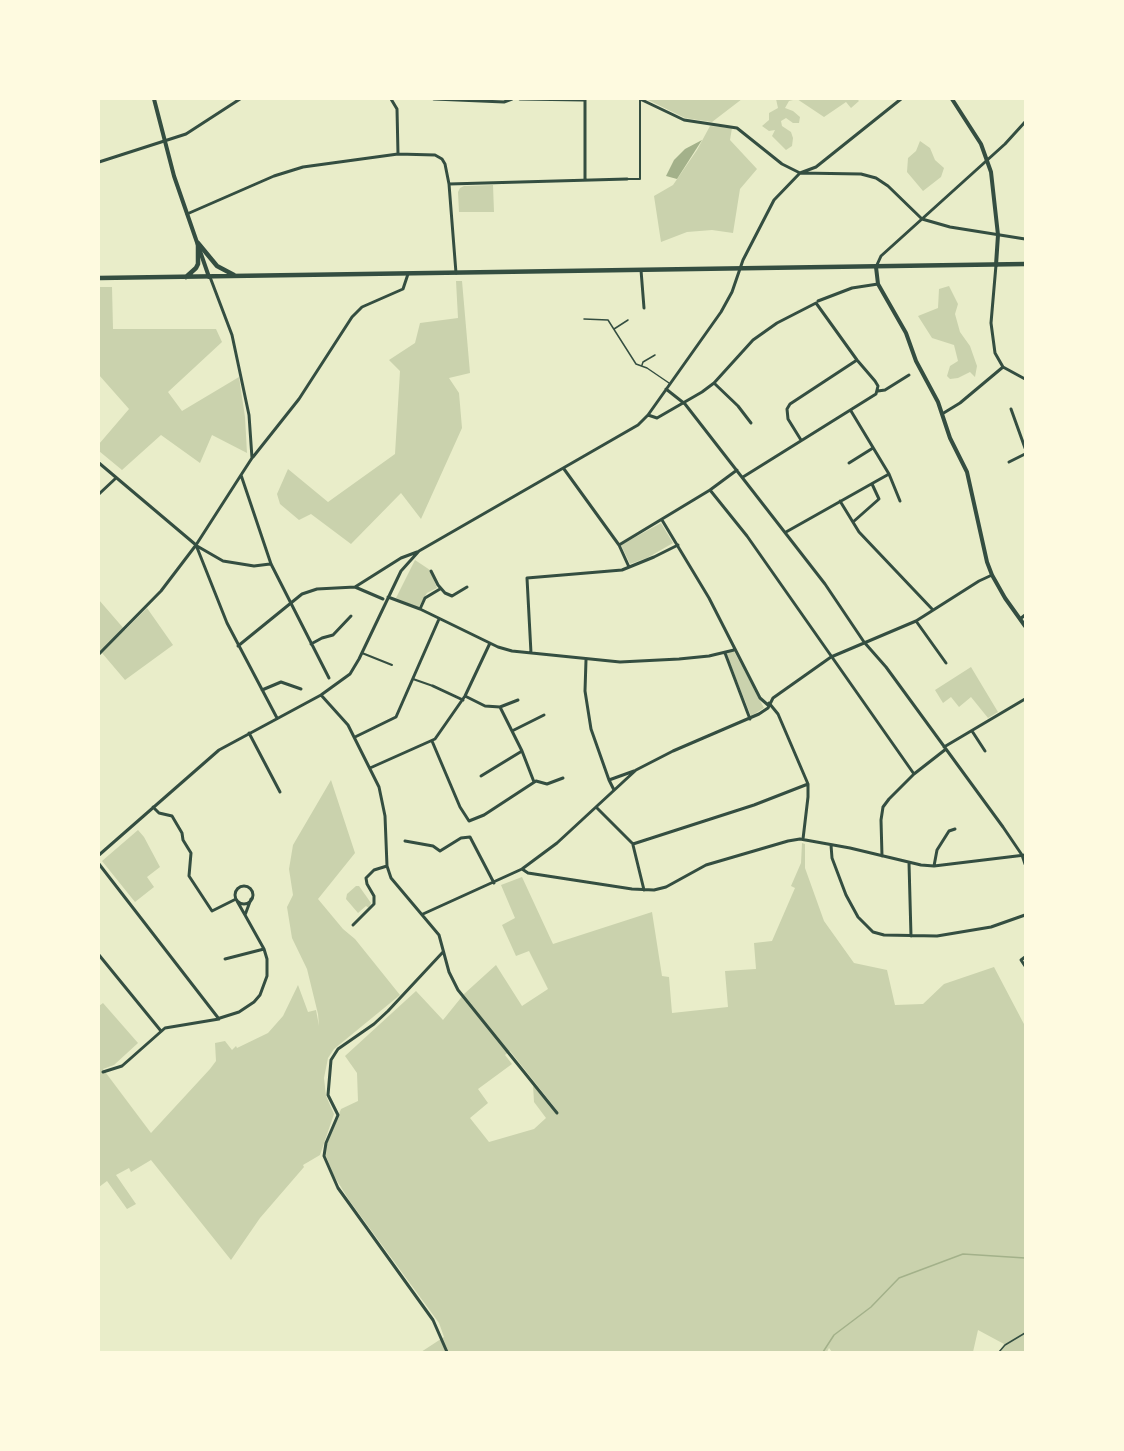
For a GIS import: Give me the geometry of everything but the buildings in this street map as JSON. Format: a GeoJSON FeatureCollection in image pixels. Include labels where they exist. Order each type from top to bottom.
{"type":"FeatureCollection","features":[{"type":"Feature","properties":{"kind":"main road"},"geometry":{"type":"LineString","coordinates":[[154,99],[164,143],[210,278]]}},
{"type":"Feature","properties":{"kind":"main road"},"geometry":{"type":"LineString","coordinates":[[952,99],[971,127],[987,161],[993,184],[998,235],[996,265]]}},
{"type":"Feature","properties":{"kind":"main road"},"geometry":{"type":"LineString","coordinates":[[198,243],[217,266],[236,276]]}},
{"type":"Feature","properties":{"kind":"main road"},"geometry":{"type":"LineString","coordinates":[[185,277],[198,264],[198,243]]}},
{"type":"Feature","properties":{"kind":"main road"},"geometry":{"type":"LineString","coordinates":[[99,278],[1025,264]]}},
{"type":"Feature","properties":{"kind":"main road"},"geometry":{"type":"LineString","coordinates":[[876,267],[878,284],[906,333],[916,361],[932,389],[950,438],[971,484],[978,527],[992,576],[1025,626]]}},
{"type":"Feature","properties":{"kind":"street"},"geometry":{"type":"LineString","coordinates":[[99,162],[186,135],[240,99]]}},
{"type":"Feature","properties":{"kind":"street"},"geometry":{"type":"LineString","coordinates":[[391,99],[397,109],[398,154]]}},
{"type":"Feature","properties":{"kind":"street"},"geometry":{"type":"LineString","coordinates":[[434,99],[504,102],[512,99]]}},
{"type":"Feature","properties":{"kind":"street"},"geometry":{"type":"LineString","coordinates":[[520,99],[584,100],[585,180]]}},
{"type":"Feature","properties":{"kind":"street"},"geometry":{"type":"LineString","coordinates":[[449,184],[640,179],[640,99],[684,120],[736,128],[782,164],[800,173],[861,174],[876,178],[888,186],[922,219],[950,227],[1025,239]]}},
{"type":"Feature","properties":{"kind":"street"},"geometry":{"type":"LineString","coordinates":[[355,587],[401,558],[419,551],[631,430],[648,415],[721,312],[732,292],[740,267],[774,200],[800,173],[816,167],[901,99]]}},
{"type":"Feature","properties":{"kind":"street"},"geometry":{"type":"LineString","coordinates":[[876,267],[881,256],[987,161],[1025,122]]}},
{"type":"Feature","properties":{"kind":"street"},"geometry":{"type":"LineString","coordinates":[[187,214],[286,171],[303,166],[398,154],[435,155],[445,164],[449,184],[456,274]]}},
{"type":"Feature","properties":{"kind":"street"},"geometry":{"type":"LineString","coordinates":[[996,265],[991,323],[995,353],[1003,367],[1025,379]]}},
{"type":"Feature","properties":{"kind":"street"},"geometry":{"type":"LineString","coordinates":[[641,270],[644,308]]}},
{"type":"Feature","properties":{"kind":"street"},"geometry":{"type":"LineString","coordinates":[[99,654],[161,591],[196,545],[252,458],[299,399],[352,317],[362,307],[403,289],[408,274]]}},
{"type":"Feature","properties":{"kind":"street"},"geometry":{"type":"LineString","coordinates":[[210,278],[232,335],[242,375],[249,415],[252,458]]}},
{"type":"Feature","properties":{"kind":"street"},"geometry":{"type":"LineString","coordinates":[[648,415],[657,418],[685,404],[714,383],[753,340],[777,322],[852,288],[878,284]]}},
{"type":"Feature","properties":{"kind":"street"},"geometry":{"type":"LineString","coordinates":[[817,302],[856,360],[875,381],[878,391]]}},
{"type":"Feature","properties":{"kind":"street"},"geometry":{"type":"LineString","coordinates":[[801,440],[788,419],[787,409],[790,404],[856,360]]}},
{"type":"Feature","properties":{"kind":"street"},"geometry":{"type":"LineString","coordinates":[[942,414],[960,403],[1003,367]]}},
{"type":"Feature","properties":{"kind":"street"},"geometry":{"type":"LineString","coordinates":[[743,477],[873,398],[878,391],[885,390],[909,375]]}},
{"type":"Feature","properties":{"kind":"street"},"geometry":{"type":"LineString","coordinates":[[714,383],[738,406],[751,423]]}},
{"type":"Feature","properties":{"kind":"street"},"geometry":{"type":"LineString","coordinates":[[666,389],[685,404],[786,532],[864,642],[886,667],[1024,855],[1025,864]]}},
{"type":"Feature","properties":{"kind":"street"},"geometry":{"type":"LineString","coordinates":[[1011,409],[1025,448]]}},
{"type":"Feature","properties":{"kind":"street"},"geometry":{"type":"LineString","coordinates":[[851,411],[889,474],[900,501]]}},
{"type":"Feature","properties":{"kind":"street"},"geometry":{"type":"LineString","coordinates":[[849,463],[873,448]]}},
{"type":"Feature","properties":{"kind":"street"},"geometry":{"type":"LineString","coordinates":[[1009,462],[1025,454]]}},
{"type":"Feature","properties":{"kind":"street"},"geometry":{"type":"LineString","coordinates":[[99,463],[196,545],[223,561],[254,566],[271,564]]}},
{"type":"Feature","properties":{"kind":"street"},"geometry":{"type":"LineString","coordinates":[[564,469],[619,545],[629,567]]}},
{"type":"Feature","properties":{"kind":"street"},"geometry":{"type":"LineString","coordinates":[[619,545],[710,490],[737,470]]}},
{"type":"Feature","properties":{"kind":"street"},"geometry":{"type":"LineString","coordinates":[[786,532],[889,474]]}},
{"type":"Feature","properties":{"kind":"street"},"geometry":{"type":"LineString","coordinates":[[241,475],[271,564],[329,678]]}},
{"type":"Feature","properties":{"kind":"street"},"geometry":{"type":"LineString","coordinates":[[99,494],[116,478]]}},
{"type":"Feature","properties":{"kind":"street"},"geometry":{"type":"LineString","coordinates":[[853,522],[879,499],[872,484]]}},
{"type":"Feature","properties":{"kind":"street"},"geometry":{"type":"LineString","coordinates":[[710,490],[747,536],[914,774]]}},
{"type":"Feature","properties":{"kind":"street"},"geometry":{"type":"LineString","coordinates":[[840,501],[874,549],[933,610]]}},
{"type":"Feature","properties":{"kind":"street"},"geometry":{"type":"LineString","coordinates":[[662,520],[709,598],[760,698],[778,714],[808,784],[803,839]]}},
{"type":"Feature","properties":{"kind":"street"},"geometry":{"type":"LineString","coordinates":[[531,653],[527,578],[612,571],[654,557],[678,544]]}},
{"type":"Feature","properties":{"kind":"street"},"geometry":{"type":"LineString","coordinates":[[196,545],[226,623],[277,718]]}},
{"type":"Feature","properties":{"kind":"street"},"geometry":{"type":"LineString","coordinates":[[99,855],[219,750],[321,695],[350,674],[401,571],[419,551]]}},
{"type":"Feature","properties":{"kind":"street"},"geometry":{"type":"LineString","coordinates":[[432,571],[440,589],[445,593],[452,596],[467,587]]}},
{"type":"Feature","properties":{"kind":"street"},"geometry":{"type":"LineString","coordinates":[[609,780],[750,718],[769,704],[773,698],[831,657],[916,621],[979,581],[992,576]]}},
{"type":"Feature","properties":{"kind":"street"},"geometry":{"type":"LineString","coordinates":[[238,646],[302,594],[317,589],[355,587],[383,599]]}},
{"type":"Feature","properties":{"kind":"street"},"geometry":{"type":"LineString","coordinates":[[420,609],[425,598],[440,589]]}},
{"type":"Feature","properties":{"kind":"street"},"geometry":{"type":"LineString","coordinates":[[388,597],[420,609],[505,650],[620,662],[647,662],[734,650]]}},
{"type":"Feature","properties":{"kind":"street"},"geometry":{"type":"LineString","coordinates":[[1020,619],[1025,615]]}},
{"type":"Feature","properties":{"kind":"street"},"geometry":{"type":"LineString","coordinates":[[311,644],[333,635],[351,616]]}},
{"type":"Feature","properties":{"kind":"street"},"geometry":{"type":"LineString","coordinates":[[355,738],[396,717],[439,619]]}},
{"type":"Feature","properties":{"kind":"street"},"geometry":{"type":"LineString","coordinates":[[916,621],[946,663]]}},
{"type":"Feature","properties":{"kind":"street"},"geometry":{"type":"LineString","coordinates":[[370,768],[432,741],[440,734],[464,698],[490,643]]}},
{"type":"Feature","properties":{"kind":"street"},"geometry":{"type":"LineString","coordinates":[[724,652],[750,718]]}},
{"type":"Feature","properties":{"kind":"street"},"geometry":{"type":"LineString","coordinates":[[362,653],[392,665]]}},
{"type":"Feature","properties":{"kind":"street"},"geometry":{"type":"LineString","coordinates":[[586,660],[587,709],[597,750],[615,790]]}},
{"type":"Feature","properties":{"kind":"street"},"geometry":{"type":"LineString","coordinates":[[413,679],[484,706],[500,707],[518,700]]}},
{"type":"Feature","properties":{"kind":"street"},"geometry":{"type":"LineString","coordinates":[[262,690],[280,681],[301,690]]}},
{"type":"Feature","properties":{"kind":"street"},"geometry":{"type":"LineString","coordinates":[[321,695],[339,713],[355,738],[383,800],[387,866],[391,878],[439,935],[452,981],[458,990],[557,1113]]}},
{"type":"Feature","properties":{"kind":"street"},"geometry":{"type":"LineString","coordinates":[[882,856],[881,820],[883,807],[889,799],[945,748],[1025,699]]}},
{"type":"Feature","properties":{"kind":"street"},"geometry":{"type":"LineString","coordinates":[[500,707],[522,751],[534,782]]}},
{"type":"Feature","properties":{"kind":"street"},"geometry":{"type":"LineString","coordinates":[[512,731],[544,715]]}},
{"type":"Feature","properties":{"kind":"street"},"geometry":{"type":"LineString","coordinates":[[972,731],[985,751]]}},
{"type":"Feature","properties":{"kind":"street"},"geometry":{"type":"LineString","coordinates":[[249,733],[280,792]]}},
{"type":"Feature","properties":{"kind":"street"},"geometry":{"type":"LineString","coordinates":[[432,741],[460,807],[469,821],[500,806],[534,782],[540,781],[547,784],[563,778]]}},
{"type":"Feature","properties":{"kind":"street"},"geometry":{"type":"LineString","coordinates":[[481,776],[522,751]]}},
{"type":"Feature","properties":{"kind":"street"},"geometry":{"type":"LineString","coordinates":[[423,914],[522,869],[557,843],[636,770]]}},
{"type":"Feature","properties":{"kind":"street"},"geometry":{"type":"LineString","coordinates":[[633,844],[753,805],[808,784]]}},
{"type":"Feature","properties":{"kind":"street"},"geometry":{"type":"LineString","coordinates":[[153,807],[159,813],[172,816],[183,833],[183,840],[191,853],[189,876],[212,911],[236,900]]}},
{"type":"Feature","properties":{"kind":"street"},"geometry":{"type":"LineString","coordinates":[[596,807],[633,844],[644,890]]}},
{"type":"Feature","properties":{"kind":"street"},"geometry":{"type":"LineString","coordinates":[[934,866],[937,850],[949,831],[955,829]]}},
{"type":"Feature","properties":{"kind":"street"},"geometry":{"type":"LineString","coordinates":[[405,841],[433,846],[440,851],[466,836],[473,843],[494,883]]}},
{"type":"Feature","properties":{"kind":"street"},"geometry":{"type":"LineString","coordinates":[[522,869],[528,873],[644,890],[666,887],[706,865],[788,841],[803,839],[909,863],[934,866],[1024,855]]}},
{"type":"Feature","properties":{"kind":"street"},"geometry":{"type":"LineString","coordinates":[[831,845],[838,878],[854,910],[866,927],[873,932],[884,935],[910,936],[967,932],[991,927],[1025,915]]}},
{"type":"Feature","properties":{"kind":"street"},"geometry":{"type":"LineString","coordinates":[[909,863],[910,936]]}},
{"type":"Feature","properties":{"kind":"street"},"geometry":{"type":"LineString","coordinates":[[99,864],[219,1019]]}},
{"type":"Feature","properties":{"kind":"street"},"geometry":{"type":"LineString","coordinates":[[353,925],[374,904],[374,896],[366,878],[374,870],[387,866]]}},
{"type":"Feature","properties":{"kind":"street"},"geometry":{"type":"LineString","coordinates":[[103,1072],[122,1066],[161,1030],[172,1026],[219,1019],[246,1008],[260,995],[267,976],[267,958],[236,900],[236,890],[244,885],[252,890],[245,915]]}},
{"type":"Feature","properties":{"kind":"street"},"geometry":{"type":"LineString","coordinates":[[236,900],[243,904],[251,899]]}},
{"type":"Feature","properties":{"kind":"street"},"geometry":{"type":"LineString","coordinates":[[225,959],[264,949]]}},
{"type":"Feature","properties":{"kind":"street"},"geometry":{"type":"LineString","coordinates":[[443,952],[388,1011],[374,1024],[338,1049],[331,1060],[328,1095],[338,1115],[326,1143],[324,1156],[339,1188],[433,1320],[447,1352]]}},
{"type":"Feature","properties":{"kind":"street"},"geometry":{"type":"LineString","coordinates":[[99,955],[161,1030]]}},
{"type":"Feature","properties":{"kind":"street"},"geometry":{"type":"LineString","coordinates":[[1025,957],[1021,960],[1025,966]]}},
{"type":"Feature","properties":{"kind":"lane"},"geometry":{"type":"LineString","coordinates":[[584,319],[608,320],[636,364],[669,384]]}},
{"type":"Feature","properties":{"kind":"lane"},"geometry":{"type":"LineString","coordinates":[[614,329],[628,320]]}},
{"type":"Feature","properties":{"kind":"lane"},"geometry":{"type":"LineString","coordinates":[[642,366],[643,362],[655,355]]}},
{"type":"Feature","properties":{"kind":"lane"},"geometry":{"type":"LineString","coordinates":[[999,1352],[1005,1345],[1025,1333]]}},
{"type":"Feature","properties":{"kind":"shaded area"},"geometry":{"type":"Polygon","coordinates":[[[646,99],[742,99],[712,122],[685,118],[646,99]]]}},
{"type":"Feature","properties":{"kind":"shaded area"},"geometry":{"type":"Polygon","coordinates":[[[776,99],[797,99],[789,101],[785,108],[800,117],[799,123],[793,123],[786,118],[781,121],[782,126],[791,132],[793,138],[792,146],[786,150],[772,136],[775,130],[769,131],[762,126],[769,120],[769,113],[778,108],[776,99]]]}},
{"type":"Feature","properties":{"kind":"shaded area"},"geometry":{"type":"Polygon","coordinates":[[[797,99],[857,99],[859,101],[851,108],[846,102],[824,117],[797,99]]]}},
{"type":"Feature","properties":{"kind":"shaded area"},"geometry":{"type":"Polygon","coordinates":[[[710,126],[732,128],[730,140],[757,169],[740,189],[733,233],[712,230],[687,232],[661,242],[654,196],[673,185],[710,126]]]}},
{"type":"Feature","properties":{"kind":"shaded area"},"geometry":{"type":"Polygon","coordinates":[[[702,140],[677,179],[666,176],[674,160],[685,149],[702,140]]]}},
{"type":"Feature","properties":{"kind":"shaded area"},"geometry":{"type":"Polygon","coordinates":[[[920,141],[930,148],[935,160],[944,168],[941,177],[923,191],[907,172],[908,158],[916,151],[920,141]]]}},
{"type":"Feature","properties":{"kind":"shaded area"},"geometry":{"type":"Polygon","coordinates":[[[493,185],[494,212],[459,212],[458,192],[460,188],[493,185]]]}},
{"type":"Feature","properties":{"kind":"shaded area"},"geometry":{"type":"Polygon","coordinates":[[[456,281],[462,281],[470,373],[449,378],[459,393],[462,428],[421,519],[401,493],[351,544],[311,514],[299,520],[280,504],[277,494],[288,469],[328,502],[395,454],[400,371],[389,360],[415,343],[420,323],[458,318],[456,281]]]}},
{"type":"Feature","properties":{"kind":"shaded area"},"geometry":{"type":"Polygon","coordinates":[[[949,286],[958,304],[955,314],[960,332],[970,346],[977,366],[975,377],[970,372],[958,378],[950,379],[947,376],[950,366],[958,361],[954,345],[932,338],[918,316],[938,308],[939,289],[949,286]]]}},
{"type":"Feature","properties":{"kind":"shaded area"},"geometry":{"type":"Polygon","coordinates":[[[99,287],[112,287],[113,329],[216,329],[222,342],[168,392],[182,411],[239,377],[247,453],[212,435],[200,463],[161,435],[122,470],[99,451],[99,444],[129,409],[99,375],[99,287]]]}},
{"type":"Feature","properties":{"kind":"shaded area"},"geometry":{"type":"Polygon","coordinates":[[[661,523],[673,543],[647,558],[630,564],[621,545],[661,523]]]}},
{"type":"Feature","properties":{"kind":"shaded area"},"geometry":{"type":"Polygon","coordinates":[[[415,560],[430,570],[437,588],[427,593],[418,608],[396,598],[415,560]]]}},
{"type":"Feature","properties":{"kind":"shaded area"},"geometry":{"type":"Polygon","coordinates":[[[99,600],[125,630],[147,608],[173,645],[125,680],[102,653],[99,656],[99,600]]]}},
{"type":"Feature","properties":{"kind":"shaded area"},"geometry":{"type":"Polygon","coordinates":[[[734,651],[764,708],[751,716],[726,653],[734,651]]]}},
{"type":"Feature","properties":{"kind":"shaded area"},"geometry":{"type":"Polygon","coordinates":[[[971,667],[998,712],[988,718],[971,697],[959,707],[951,697],[943,703],[935,690],[971,667]]]}},
{"type":"Feature","properties":{"kind":"shaded area"},"geometry":{"type":"Polygon","coordinates":[[[331,780],[355,853],[318,899],[343,929],[355,939],[400,995],[334,1049],[328,1058],[324,1078],[326,1096],[334,1114],[320,1155],[303,1165],[304,1167],[260,1218],[231,1260],[151,1160],[131,1172],[129,1168],[116,1175],[136,1204],[127,1209],[107,1181],[99,1187],[99,1006],[103,1003],[138,1043],[114,1065],[103,1069],[151,1133],[216,1061],[215,1043],[225,1041],[232,1050],[236,1046],[237,1048],[268,1033],[283,1016],[298,985],[308,1012],[316,1010],[319,1026],[318,1014],[307,969],[292,938],[287,907],[293,895],[289,869],[293,845],[331,780]]]}},
{"type":"Feature","properties":{"kind":"shaded area"},"geometry":{"type":"Polygon","coordinates":[[[138,830],[160,867],[147,877],[154,887],[135,902],[102,861],[138,830]]]}},
{"type":"Feature","properties":{"kind":"shaded area"},"geometry":{"type":"Polygon","coordinates":[[[802,843],[805,844],[805,868],[824,921],[854,963],[887,970],[895,1005],[923,1004],[944,984],[994,967],[1025,1026],[1025,1352],[999,1352],[1004,1344],[978,1330],[973,1352],[832,1352],[829,1348],[827,1352],[421,1352],[444,1337],[439,1323],[349,1200],[334,1176],[326,1156],[327,1144],[341,1109],[358,1101],[357,1073],[345,1056],[416,991],[443,1020],[464,994],[496,965],[522,1006],[548,989],[529,951],[516,956],[502,925],[515,918],[501,885],[522,877],[553,944],[652,912],[662,976],[669,977],[672,1013],[728,1007],[725,971],[756,969],[754,943],[772,941],[795,888],[791,886],[801,863],[802,843]],[[510,1051],[505,1055],[512,1064],[478,1089],[488,1103],[470,1118],[489,1142],[534,1129],[546,1118],[534,1102],[533,1085],[557,1114],[556,1109],[510,1051]]]}},
{"type":"Feature","properties":{"kind":"shaded area"},"geometry":{"type":"Polygon","coordinates":[[[359,886],[371,903],[369,908],[366,906],[358,913],[346,899],[347,894],[359,886]]]}},
{"type":"Feature","properties":{"kind":"waterway"},"geometry":{"type":"LineString","coordinates":[[823,1352],[834,1335],[871,1307],[899,1278],[963,1254],[1025,1258]]}}]}
